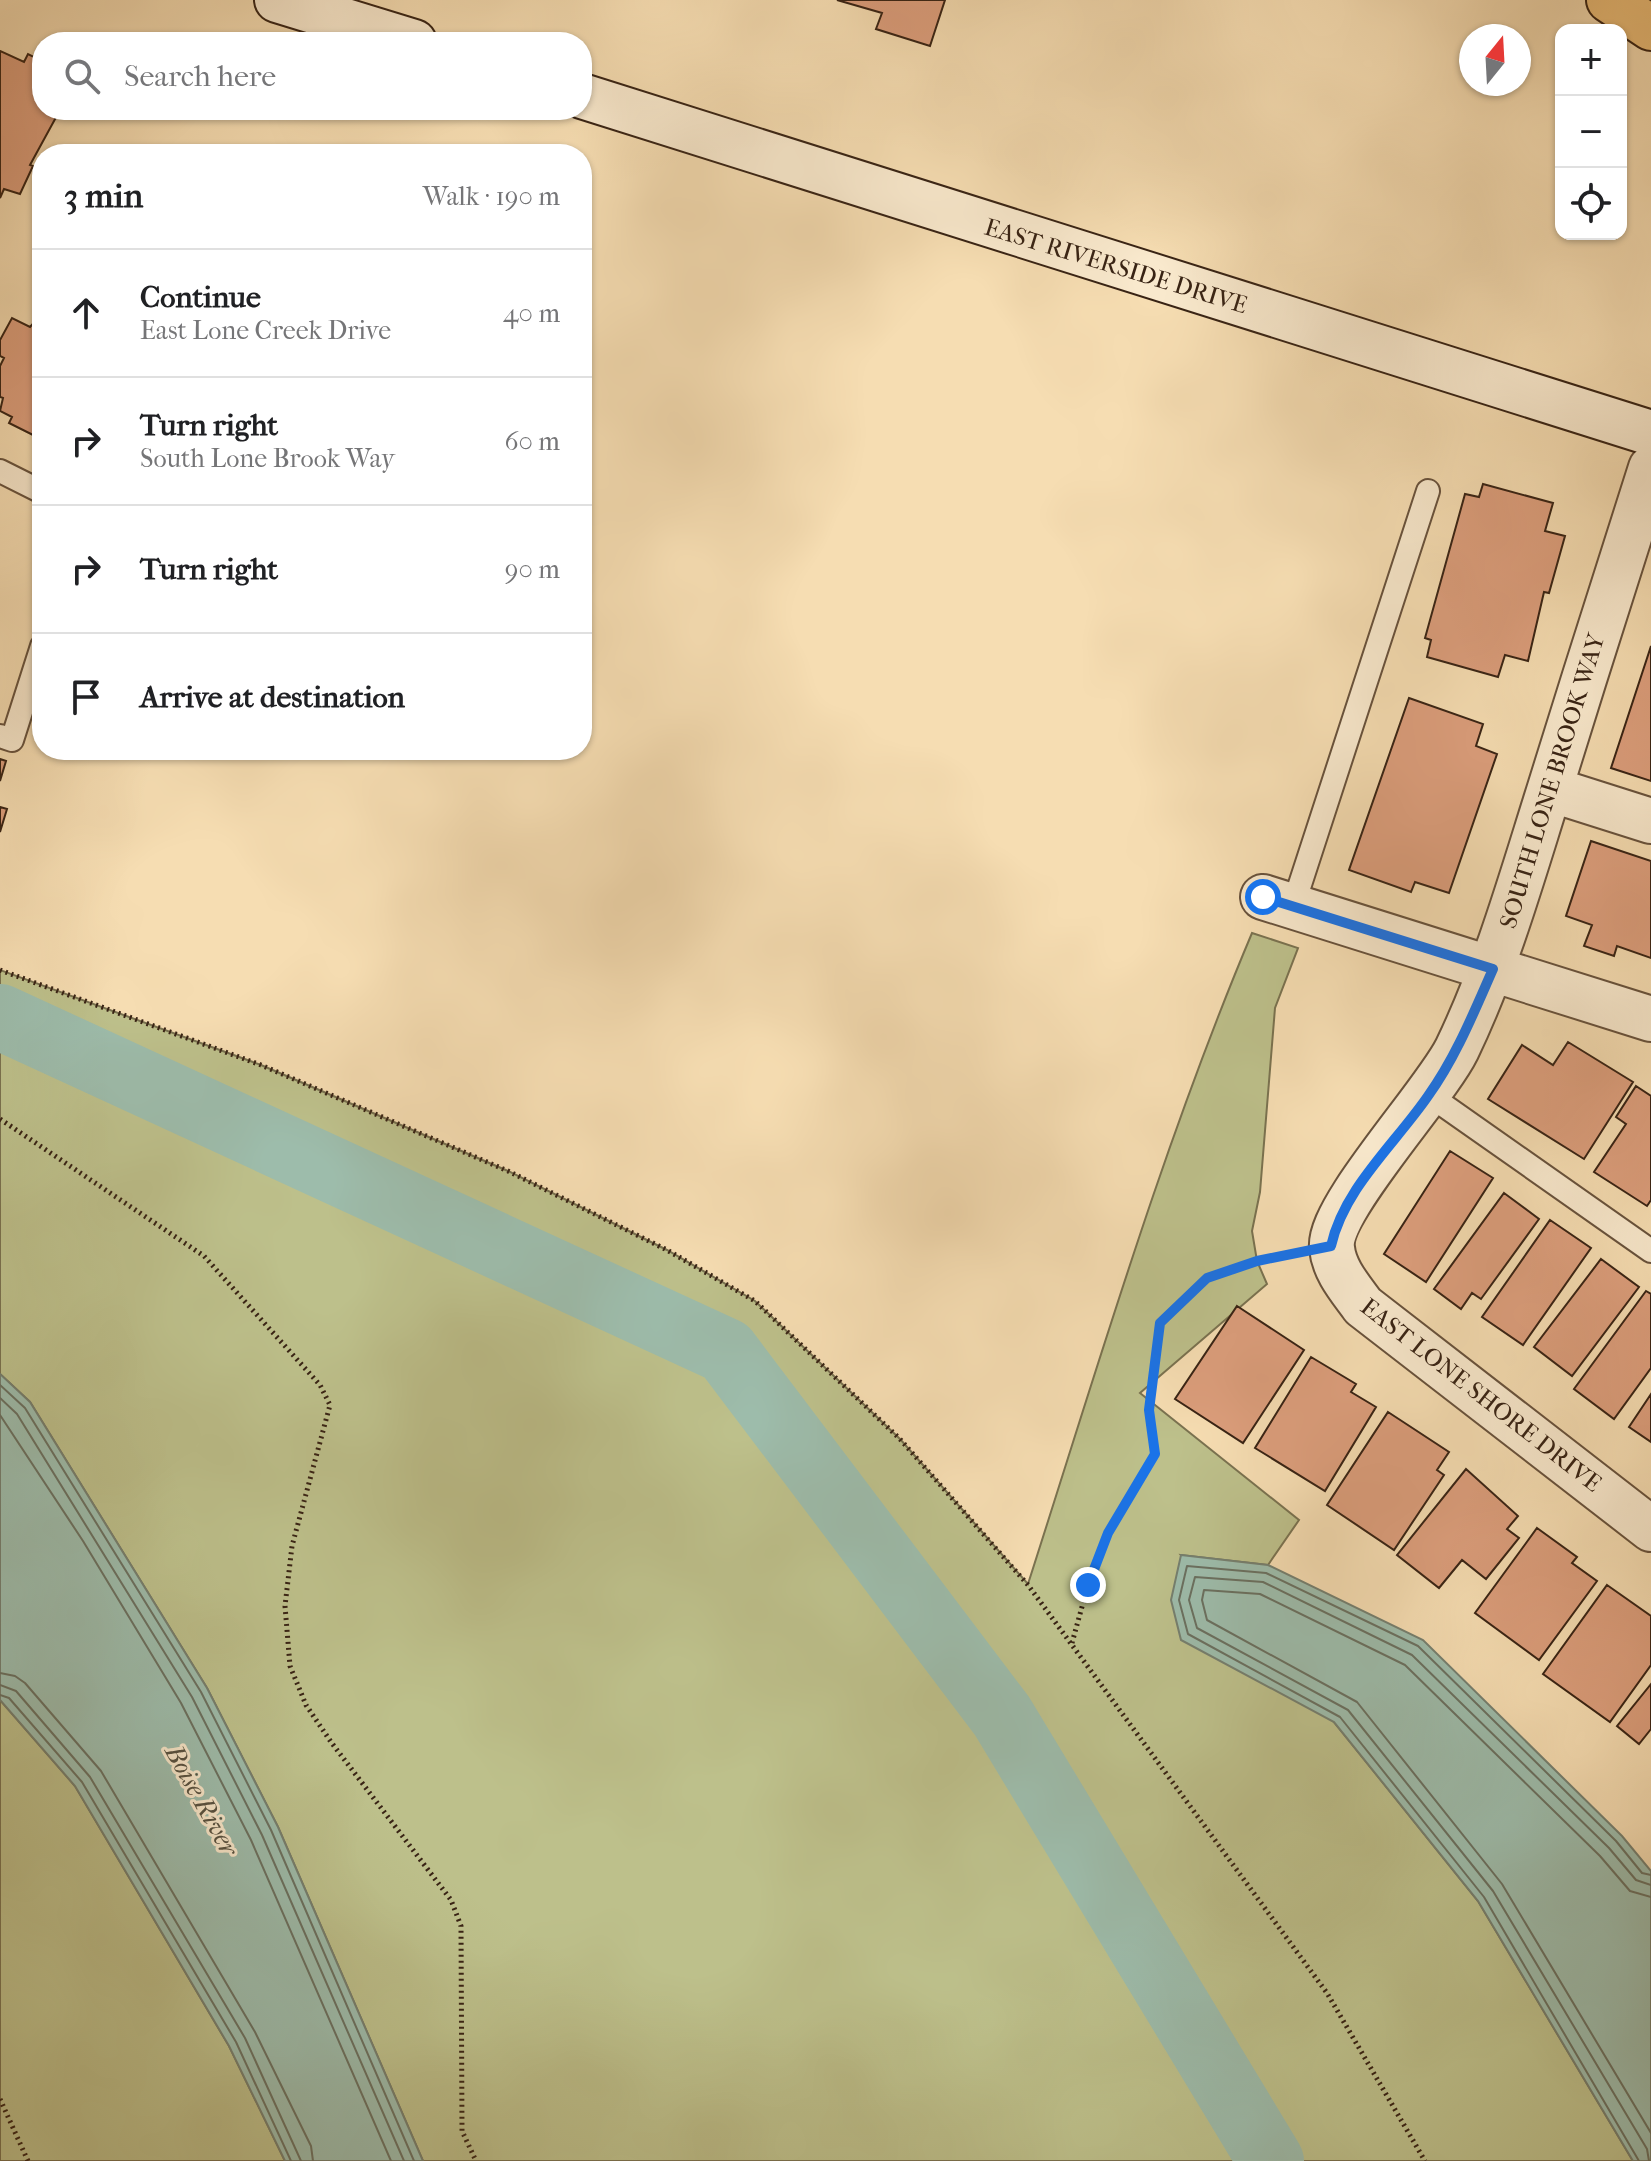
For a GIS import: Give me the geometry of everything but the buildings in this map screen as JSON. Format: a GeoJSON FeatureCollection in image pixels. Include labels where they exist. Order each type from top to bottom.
{"type":"FeatureCollection","features":[{"type":"Feature","properties":{"kind":"highway"},"geometry":{"type":"LineString","coordinates":[[1609,0],[1651,28]]}},
{"type":"Feature","properties":{"kind":"street"},"geometry":{"type":"LineString","coordinates":[[277,0],[381,32]]}},
{"type":"Feature","properties":{"kind":"street","name":"EAST RIVERSIDE DRIVE"},"geometry":{"type":"LineString","coordinates":[[592,99],[1651,433]]}},
{"type":"Feature","properties":{"kind":"street","name":"SOUTH LONE BROOK WAY"},"geometry":{"type":"LineString","coordinates":[[1331,1246],[1336,1224],[1350,1200],[1429,1095],[1455,1052],[1493,969],[1651,468]]}},
{"type":"Feature","properties":{"kind":"street"},"geometry":{"type":"LineString","coordinates":[[1550,789],[1651,821]]}},
{"type":"Feature","properties":{"kind":"street"},"geometry":{"type":"LineString","coordinates":[[1278,901],[1651,1019]]}},
{"type":"Feature","properties":{"kind":"street","name":"EAST LONE SHORE DRIVE"},"geometry":{"type":"LineString","coordinates":[[1331,1246],[1342,1278],[1363,1306],[1651,1529]]}},
{"type":"Feature","properties":{"kind":"lane"},"geometry":{"type":"LineString","coordinates":[[0,471],[32,487]]}},
{"type":"Feature","properties":{"kind":"lane"},"geometry":{"type":"LineString","coordinates":[[1278,901],[1428,491]]}},
{"type":"Feature","properties":{"kind":"lane"},"geometry":{"type":"LineString","coordinates":[[0,736],[12,740],[32,677]]}},
{"type":"Feature","properties":{"kind":"lane"},"geometry":{"type":"LineString","coordinates":[[1429,1095],[1651,1251]]}},
{"type":"Feature","properties":{"kind":"path"},"geometry":{"type":"LineString","coordinates":[[0,970],[261,1065],[508,1171],[667,1250],[755,1301],[900,1439],[1028,1585],[1327,1993],[1425,2161]]}},
{"type":"Feature","properties":{"kind":"path"},"geometry":{"type":"LineString","coordinates":[[0,1119],[204,1256],[320,1385],[330,1405],[292,1546],[285,1606],[290,1666],[306,1705],[451,1900],[461,1926],[462,2131],[476,2161]]}},
{"type":"Feature","properties":{"kind":"path"},"geometry":{"type":"LineString","coordinates":[[1072,1643],[1088,1585],[1108,1533],[1155,1454],[1149,1410],[1160,1323],[1207,1278],[1257,1261],[1331,1246]]}},
{"type":"Feature","properties":{"kind":"path"},"geometry":{"type":"LineString","coordinates":[[0,2099],[28,2161]]}},
{"type":"Feature","properties":{"kind":"green space"},"geometry":{"type":"Polygon","coordinates":[[[1252,933],[1298,948],[1275,1008],[1260,1192],[1252,1231],[1257,1261],[1267,1284],[1140,1393],[1299,1520],[1268,1565],[1181,1555],[1334,1722],[1478,1901],[1633,2161],[423,2161],[278,1827],[207,1688],[30,1402],[0,1374],[0,970],[261,1065],[508,1171],[667,1250],[755,1301],[900,1439],[1028,1584],[1160,1174],[1252,933]]]}},
{"type":"Feature","properties":{"kind":"green space"},"geometry":{"type":"Polygon","coordinates":[[[0,1700],[75,1786],[229,2046],[285,2161],[0,2161],[0,1700]]]}},
{"type":"Feature","properties":{"kind":"water","name":"Boise River"},"geometry":{"type":"Polygon","coordinates":[[[0,1374],[30,1402],[207,1688],[278,1827],[423,2161],[285,2161],[229,2046],[75,1786],[0,1700],[0,1374]]]}},
{"type":"Feature","properties":{"kind":"water"},"geometry":{"type":"Polygon","coordinates":[[[1181,1555],[1268,1565],[1423,1640],[1622,1836],[1651,1871],[1651,2161],[1633,2161],[1478,1901],[1334,1722],[1181,1640],[1171,1600],[1181,1555]]]}},
{"type":"Feature","properties":{"kind":"waterway"},"geometry":{"type":"LineString","coordinates":[[0,1017],[726,1351],[1002,1716],[1271,2161]]}},
{"type":"Feature","properties":{"kind":"route"},"geometry":{"type":"LineString","coordinates":[[1088,1585],[1108,1533],[1155,1454],[1149,1410],[1160,1323],[1207,1278],[1257,1261],[1331,1246],[1336,1224],[1350,1200],[1429,1095],[1455,1052],[1493,969],[1263,897]]}}]}
